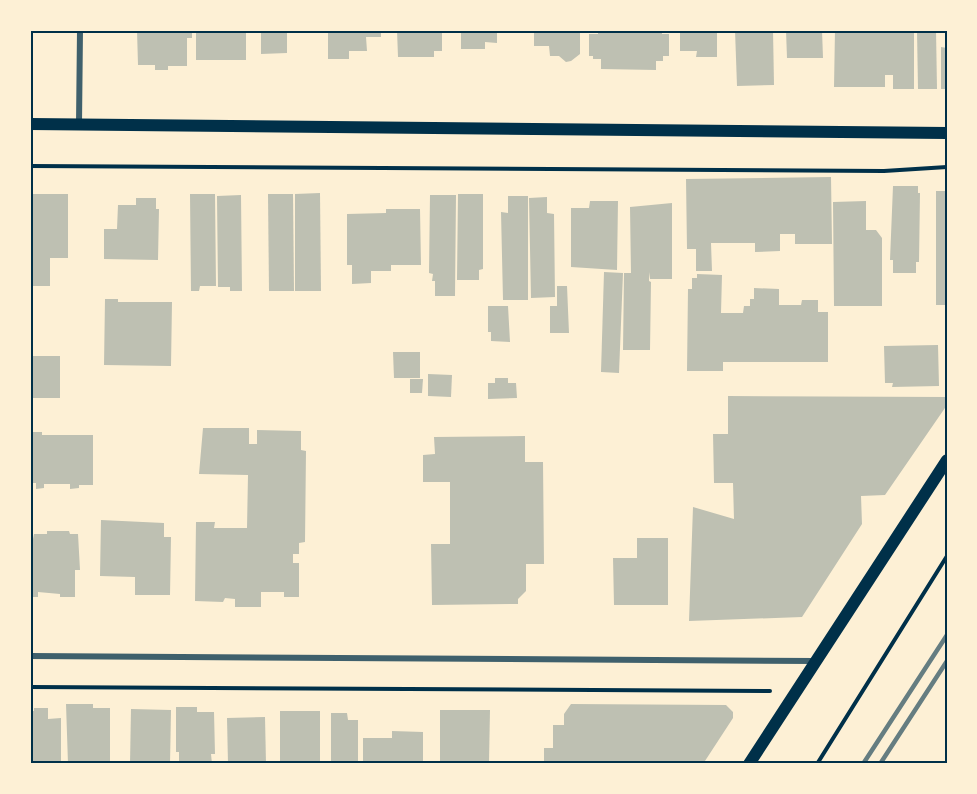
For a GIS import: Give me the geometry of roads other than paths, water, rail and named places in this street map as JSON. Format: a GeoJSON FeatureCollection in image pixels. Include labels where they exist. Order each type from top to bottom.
{"type":"FeatureCollection","features":[{"type":"Feature","properties":{"kind":"main road"},"geometry":{"type":"LineString","coordinates":[[30,124],[947,133]]}},
{"type":"Feature","properties":{"kind":"main road"},"geometry":{"type":"LineString","coordinates":[[749,764],[947,460]]}},
{"type":"Feature","properties":{"kind":"street"},"geometry":{"type":"LineString","coordinates":[[79,124],[80,30]]}},
{"type":"Feature","properties":{"kind":"street"},"geometry":{"type":"LineString","coordinates":[[30,656],[816,661]]}},
{"type":"Feature","properties":{"kind":"railway"},"geometry":{"type":"LineString","coordinates":[[863,764],[947,635]]}},
{"type":"Feature","properties":{"kind":"railway"},"geometry":{"type":"LineString","coordinates":[[880,764],[947,661]]}}]}
